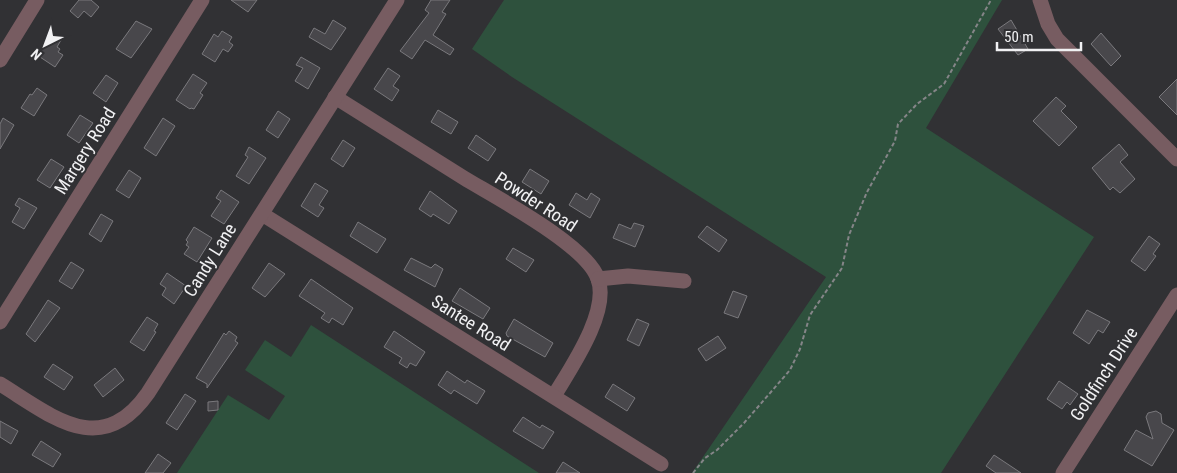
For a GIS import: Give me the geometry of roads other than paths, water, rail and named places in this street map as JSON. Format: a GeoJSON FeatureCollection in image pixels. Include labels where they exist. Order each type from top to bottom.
{"type":"FeatureCollection","features":[{"type":"Feature","properties":{"kind":"street"},"geometry":{"type":"LineString","coordinates":[[0,60],[38,0]]}},
{"type":"Feature","properties":{"kind":"street","name":"Margery Road"},"geometry":{"type":"LineString","coordinates":[[0,322],[202,0]]}},
{"type":"Feature","properties":{"kind":"street","name":"Candy Lane"},"geometry":{"type":"LineString","coordinates":[[0,384],[49,415],[78,426],[99,429],[118,424],[126,418],[148,393],[397,0]]}},
{"type":"Feature","properties":{"kind":"street"},"geometry":{"type":"LineString","coordinates":[[1040,0],[1044,16],[1057,39],[1177,159]]}},
{"type":"Feature","properties":{"kind":"street","name":"Powder Road"},"geometry":{"type":"LineString","coordinates":[[335,97],[558,237],[584,259],[598,279]]}},
{"type":"Feature","properties":{"kind":"street","name":"Santee Road"},"geometry":{"type":"LineString","coordinates":[[262,214],[661,464]]}},
{"type":"Feature","properties":{"kind":"street"},"geometry":{"type":"LineString","coordinates":[[554,396],[590,333],[598,304],[598,279],[628,276],[684,282]]}},
{"type":"Feature","properties":{"kind":"street","name":"Goldfinch Drive"},"geometry":{"type":"LineString","coordinates":[[1063,473],[1177,295]]}}]}
